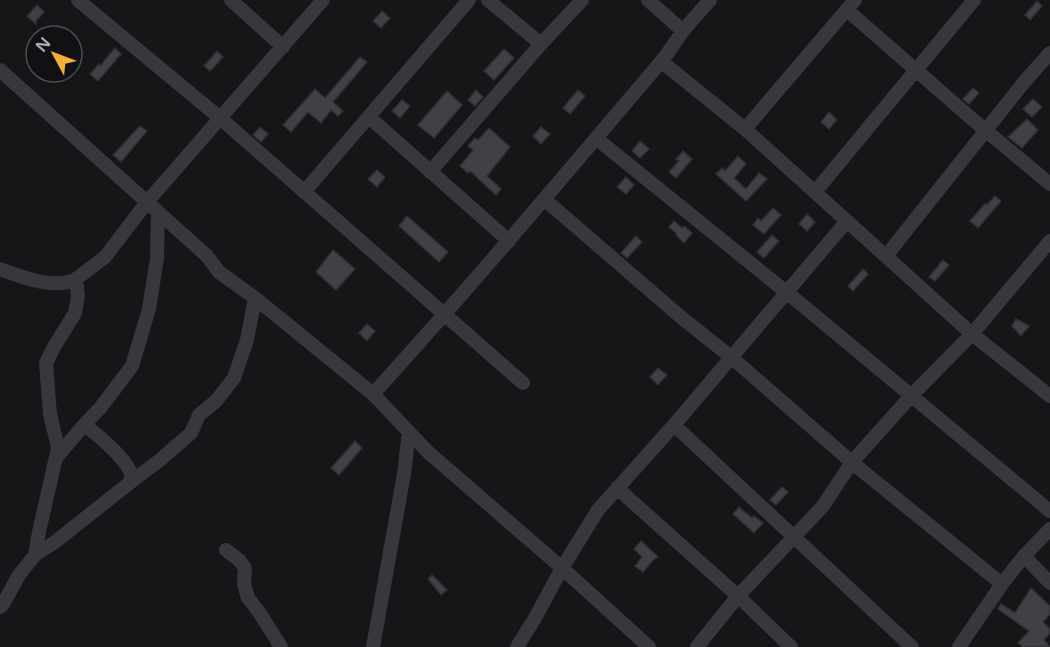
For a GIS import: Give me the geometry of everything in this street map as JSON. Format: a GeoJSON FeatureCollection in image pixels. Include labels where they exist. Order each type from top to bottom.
{"type":"FeatureCollection","features":[{"type":"Feature","properties":{"kind":"street"},"geometry":{"type":"LineString","coordinates":[[78,0],[220,118],[523,383]]}},
{"type":"Feature","properties":{"kind":"street"},"geometry":{"type":"LineString","coordinates":[[231,0],[282,47]]}},
{"type":"Feature","properties":{"kind":"street"},"geometry":{"type":"LineString","coordinates":[[0,269],[24,278],[62,283],[76,279],[105,257],[153,207],[220,118],[323,0]]}},
{"type":"Feature","properties":{"kind":"street"},"geometry":{"type":"LineString","coordinates":[[304,192],[469,0]]}},
{"type":"Feature","properties":{"kind":"street"},"geometry":{"type":"LineString","coordinates":[[488,0],[541,44]]}},
{"type":"Feature","properties":{"kind":"street"},"geometry":{"type":"LineString","coordinates":[[430,172],[582,0]]}},
{"type":"Feature","properties":{"kind":"street"},"geometry":{"type":"LineString","coordinates":[[648,0],[683,31]]}},
{"type":"Feature","properties":{"kind":"street"},"geometry":{"type":"LineString","coordinates":[[373,394],[445,315],[597,139],[662,62],[683,31],[710,0]]}},
{"type":"Feature","properties":{"kind":"street"},"geometry":{"type":"LineString","coordinates":[[815,192],[974,0]]}},
{"type":"Feature","properties":{"kind":"street"},"geometry":{"type":"LineString","coordinates":[[745,129],[851,5],[916,70],[1050,184]]}},
{"type":"Feature","properties":{"kind":"street"},"geometry":{"type":"LineString","coordinates":[[886,256],[1050,53]]}},
{"type":"Feature","properties":{"kind":"street"},"geometry":{"type":"LineString","coordinates":[[662,62],[745,129],[972,334],[1050,396]]}},
{"type":"Feature","properties":{"kind":"street"},"geometry":{"type":"LineString","coordinates":[[0,70],[207,256],[219,272],[255,298],[373,394],[428,452],[649,647]]}},
{"type":"Feature","properties":{"kind":"street"},"geometry":{"type":"LineString","coordinates":[[369,117],[509,241]]}},
{"type":"Feature","properties":{"kind":"street"},"geometry":{"type":"LineString","coordinates":[[597,139],[1050,511]]}},
{"type":"Feature","properties":{"kind":"street"},"geometry":{"type":"LineString","coordinates":[[544,199],[852,462],[1002,584]]}},
{"type":"Feature","properties":{"kind":"street"},"geometry":{"type":"LineString","coordinates":[[56,459],[101,407],[132,366],[149,309],[157,258],[153,207]]}},
{"type":"Feature","properties":{"kind":"street"},"geometry":{"type":"LineString","coordinates":[[523,644],[562,568],[598,510],[674,425],[847,221]]}},
{"type":"Feature","properties":{"kind":"street"},"geometry":{"type":"LineString","coordinates":[[697,647],[738,596],[823,506],[852,462],[911,396],[972,334],[1050,241]]}},
{"type":"Feature","properties":{"kind":"street"},"geometry":{"type":"LineString","coordinates":[[35,555],[58,448],[50,414],[46,363],[75,313],[78,296],[76,279]]}},
{"type":"Feature","properties":{"kind":"street"},"geometry":{"type":"LineString","coordinates":[[0,607],[19,575],[35,555],[160,460],[190,433],[199,415],[216,401],[234,378],[247,340],[255,298]]}},
{"type":"Feature","properties":{"kind":"street"},"geometry":{"type":"LineString","coordinates":[[84,425],[116,453],[129,470],[132,481]]}},
{"type":"Feature","properties":{"kind":"street"},"geometry":{"type":"LineString","coordinates":[[674,425],[912,647]]}},
{"type":"Feature","properties":{"kind":"street"},"geometry":{"type":"LineString","coordinates":[[373,647],[402,485],[409,432]]}},
{"type":"Feature","properties":{"kind":"street"},"geometry":{"type":"LineString","coordinates":[[617,488],[738,596],[791,647]]}},
{"type":"Feature","properties":{"kind":"street"},"geometry":{"type":"LineString","coordinates":[[959,647],[1002,584],[1024,556],[1050,529]]}},
{"type":"Feature","properties":{"kind":"street"},"geometry":{"type":"LineString","coordinates":[[226,550],[245,568],[244,584],[248,598],[281,647]]}},
{"type":"Feature","properties":{"kind":"street"},"geometry":{"type":"LineString","coordinates":[[1024,556],[1050,583]]}},
{"type":"Feature","properties":{"kind":"building"},"geometry":{"type":"Polygon","coordinates":[[[1037,1],[1042,6],[1030,20],[1025,15],[1037,1]]]}},
{"type":"Feature","properties":{"kind":"building"},"geometry":{"type":"Polygon","coordinates":[[[37,5],[44,12],[36,24],[27,16],[37,5]]]}},
{"type":"Feature","properties":{"kind":"building"},"geometry":{"type":"Polygon","coordinates":[[[382,11],[390,18],[381,28],[373,21],[382,11]]]}},
{"type":"Feature","properties":{"kind":"building"},"geometry":{"type":"Polygon","coordinates":[[[115,48],[121,54],[98,81],[90,74],[115,48]]]}},
{"type":"Feature","properties":{"kind":"building"},"geometry":{"type":"Polygon","coordinates":[[[504,49],[514,58],[494,80],[484,71],[504,49]]]}},
{"type":"Feature","properties":{"kind":"building"},"geometry":{"type":"Polygon","coordinates":[[[217,51],[223,57],[210,71],[204,66],[217,51]]]}},
{"type":"Feature","properties":{"kind":"building"},"geometry":{"type":"Polygon","coordinates":[[[360,57],[367,62],[333,102],[343,111],[338,116],[331,110],[321,123],[308,112],[291,132],[283,125],[315,89],[325,98],[360,57]]]}},
{"type":"Feature","properties":{"kind":"building"},"geometry":{"type":"Polygon","coordinates":[[[973,88],[979,93],[969,104],[963,99],[973,88]]]}},
{"type":"Feature","properties":{"kind":"building"},"geometry":{"type":"Polygon","coordinates":[[[476,90],[483,97],[475,106],[468,100],[476,90]]]}},
{"type":"Feature","properties":{"kind":"building"},"geometry":{"type":"Polygon","coordinates":[[[578,90],[585,96],[570,114],[563,108],[578,90]]]}},
{"type":"Feature","properties":{"kind":"building"},"geometry":{"type":"Polygon","coordinates":[[[447,91],[462,105],[434,138],[418,125],[447,91]]]}},
{"type":"Feature","properties":{"kind":"building"},"geometry":{"type":"Polygon","coordinates":[[[1033,99],[1042,107],[1032,117],[1023,109],[1033,99]]]}},
{"type":"Feature","properties":{"kind":"building"},"geometry":{"type":"Polygon","coordinates":[[[402,100],[410,106],[400,118],[392,111],[402,100]]]}},
{"type":"Feature","properties":{"kind":"building"},"geometry":{"type":"Polygon","coordinates":[[[829,112],[837,120],[829,129],[821,122],[829,112]]]}},
{"type":"Feature","properties":{"kind":"building"},"geometry":{"type":"Polygon","coordinates":[[[1027,119],[1038,130],[1022,148],[1008,137],[1027,119]]]}},
{"type":"Feature","properties":{"kind":"building"},"geometry":{"type":"Polygon","coordinates":[[[140,126],[147,131],[121,162],[113,155],[140,126]]]}},
{"type":"Feature","properties":{"kind":"building"},"geometry":{"type":"Polygon","coordinates":[[[260,127],[268,134],[261,142],[253,135],[260,127]]]}},
{"type":"Feature","properties":{"kind":"building"},"geometry":{"type":"Polygon","coordinates":[[[541,127],[550,134],[541,144],[533,136],[541,127]]]}},
{"type":"Feature","properties":{"kind":"building"},"geometry":{"type":"Polygon","coordinates":[[[489,128],[510,147],[487,176],[501,189],[496,195],[470,171],[468,173],[460,166],[473,150],[468,146],[475,138],[478,140],[489,128]]]}},
{"type":"Feature","properties":{"kind":"building"},"geometry":{"type":"Polygon","coordinates":[[[640,141],[649,149],[640,158],[632,151],[640,141]]]}},
{"type":"Feature","properties":{"kind":"building"},"geometry":{"type":"Polygon","coordinates":[[[683,151],[692,159],[676,178],[669,172],[679,161],[676,159],[683,151]]]}},
{"type":"Feature","properties":{"kind":"building"},"geometry":{"type":"Polygon","coordinates":[[[738,156],[746,164],[734,178],[746,189],[759,173],[767,179],[746,201],[716,174],[722,168],[725,171],[738,156]]]}},
{"type":"Feature","properties":{"kind":"building"},"geometry":{"type":"Polygon","coordinates":[[[377,170],[385,177],[377,187],[368,179],[377,170]]]}},
{"type":"Feature","properties":{"kind":"building"},"geometry":{"type":"Polygon","coordinates":[[[626,177],[634,185],[626,194],[617,187],[626,177]]]}},
{"type":"Feature","properties":{"kind":"building"},"geometry":{"type":"Polygon","coordinates":[[[995,196],[1001,201],[978,228],[970,221],[995,196]]]}},
{"type":"Feature","properties":{"kind":"building"},"geometry":{"type":"Polygon","coordinates":[[[773,208],[781,215],[764,234],[753,225],[758,218],[761,221],[773,208]]]}},
{"type":"Feature","properties":{"kind":"building"},"geometry":{"type":"Polygon","coordinates":[[[807,214],[815,222],[807,231],[799,224],[807,214]]]}},
{"type":"Feature","properties":{"kind":"building"},"geometry":{"type":"Polygon","coordinates":[[[407,216],[448,252],[439,262],[399,226],[407,216]]]}},
{"type":"Feature","properties":{"kind":"building"},"geometry":{"type":"Polygon","coordinates":[[[674,221],[692,233],[684,243],[669,227],[674,221]]]}},
{"type":"Feature","properties":{"kind":"building"},"geometry":{"type":"Polygon","coordinates":[[[772,235],[779,241],[764,258],[757,252],[772,235]]]}},
{"type":"Feature","properties":{"kind":"building"},"geometry":{"type":"Polygon","coordinates":[[[636,236],[642,242],[627,258],[621,253],[636,236]]]}},
{"type":"Feature","properties":{"kind":"building"},"geometry":{"type":"Polygon","coordinates":[[[333,250],[355,269],[336,290],[316,272],[333,250]]]}},
{"type":"Feature","properties":{"kind":"building"},"geometry":{"type":"Polygon","coordinates":[[[943,260],[949,265],[935,281],[929,277],[943,260]]]}},
{"type":"Feature","properties":{"kind":"building"},"geometry":{"type":"Polygon","coordinates":[[[863,269],[868,274],[853,291],[848,286],[863,269]]]}},
{"type":"Feature","properties":{"kind":"building"},"geometry":{"type":"Polygon","coordinates":[[[1016,319],[1029,326],[1021,336],[1012,326],[1016,319]]]}},
{"type":"Feature","properties":{"kind":"building"},"geometry":{"type":"Polygon","coordinates":[[[367,324],[375,331],[367,341],[359,333],[367,324]]]}},
{"type":"Feature","properties":{"kind":"building"},"geometry":{"type":"Polygon","coordinates":[[[658,368],[667,375],[658,385],[650,377],[658,368]]]}},
{"type":"Feature","properties":{"kind":"building"},"geometry":{"type":"Polygon","coordinates":[[[355,441],[362,448],[339,475],[331,468],[355,441]]]}},
{"type":"Feature","properties":{"kind":"building"},"geometry":{"type":"Polygon","coordinates":[[[782,487],[788,492],[776,505],[770,500],[782,487]]]}},
{"type":"Feature","properties":{"kind":"building"},"geometry":{"type":"Polygon","coordinates":[[[739,507],[752,518],[754,516],[763,523],[754,533],[733,514],[739,507]]]}},
{"type":"Feature","properties":{"kind":"building"},"geometry":{"type":"Polygon","coordinates":[[[641,541],[658,557],[643,572],[635,566],[642,557],[634,549],[641,541]]]}},
{"type":"Feature","properties":{"kind":"building"},"geometry":{"type":"Polygon","coordinates":[[[432,575],[447,590],[441,595],[428,579],[432,575]]]}},
{"type":"Feature","properties":{"kind":"building"},"geometry":{"type":"Polygon","coordinates":[[[1031,588],[1050,606],[1050,614],[1043,622],[1050,629],[1050,633],[1044,640],[1050,647],[1023,647],[1018,643],[1029,631],[998,609],[1001,604],[1015,613],[1031,588]]]}}]}
